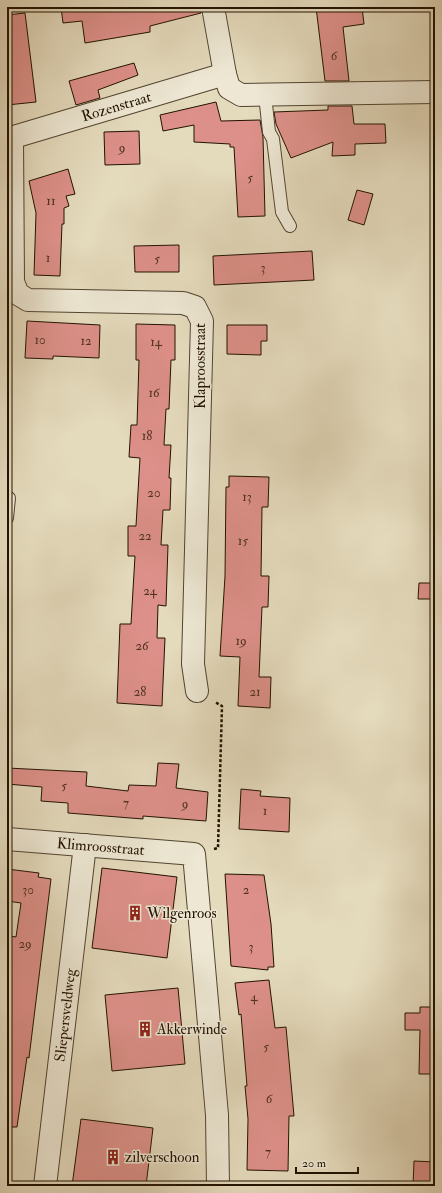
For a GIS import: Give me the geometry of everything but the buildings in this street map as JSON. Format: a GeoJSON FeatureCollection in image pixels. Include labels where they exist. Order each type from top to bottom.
{"type":"FeatureCollection","features":[{"type":"Feature","properties":{"kind":"street"},"geometry":{"type":"LineString","coordinates":[[213,7],[225,74],[229,88],[241,95],[435,92]]}},
{"type":"Feature","properties":{"kind":"street","name":"Rozenstraat"},"geometry":{"type":"LineString","coordinates":[[9,138],[225,74]]}},
{"type":"Feature","properties":{"kind":"street","name":"Klaproosstraat"},"geometry":{"type":"LineString","coordinates":[[9,138],[14,282],[18,294],[28,300],[183,303],[195,307],[202,321],[192,664],[197,691]]}},
{"type":"Feature","properties":{"kind":"street","name":"Klimroosstraat"},"geometry":{"type":"LineString","coordinates":[[7,839],[194,854]]}},
{"type":"Feature","properties":{"kind":"street","name":"Sliepersveldweg"},"geometry":{"type":"LineString","coordinates":[[45,1186],[85,845]]}},
{"type":"Feature","properties":{"kind":"street"},"geometry":{"type":"LineString","coordinates":[[194,854],[218,1115],[218,1186]]}},
{"type":"Feature","properties":{"kind":"lane"},"geometry":{"type":"LineString","coordinates":[[265,95],[269,132],[273,139],[282,212],[290,226]]}},
{"type":"Feature","properties":{"kind":"lane"},"geometry":{"type":"LineString","coordinates":[[7,498],[9,498],[7,518]]}},
{"type":"Feature","properties":{"kind":"path"},"geometry":{"type":"LineString","coordinates":[[194,854],[218,848],[222,706],[197,691]]}},
{"type":"Feature","properties":{"kind":"place","name":"Wilgenroos"},"geometry":{"type":"Point","coordinates":[135,913]}},
{"type":"Feature","properties":{"kind":"place","name":"Akkerwinde"},"geometry":{"type":"Point","coordinates":[145,1029]}},
{"type":"Feature","properties":{"kind":"place","name":"zilverschoon"},"geometry":{"type":"Point","coordinates":[113,1157]}}]}
